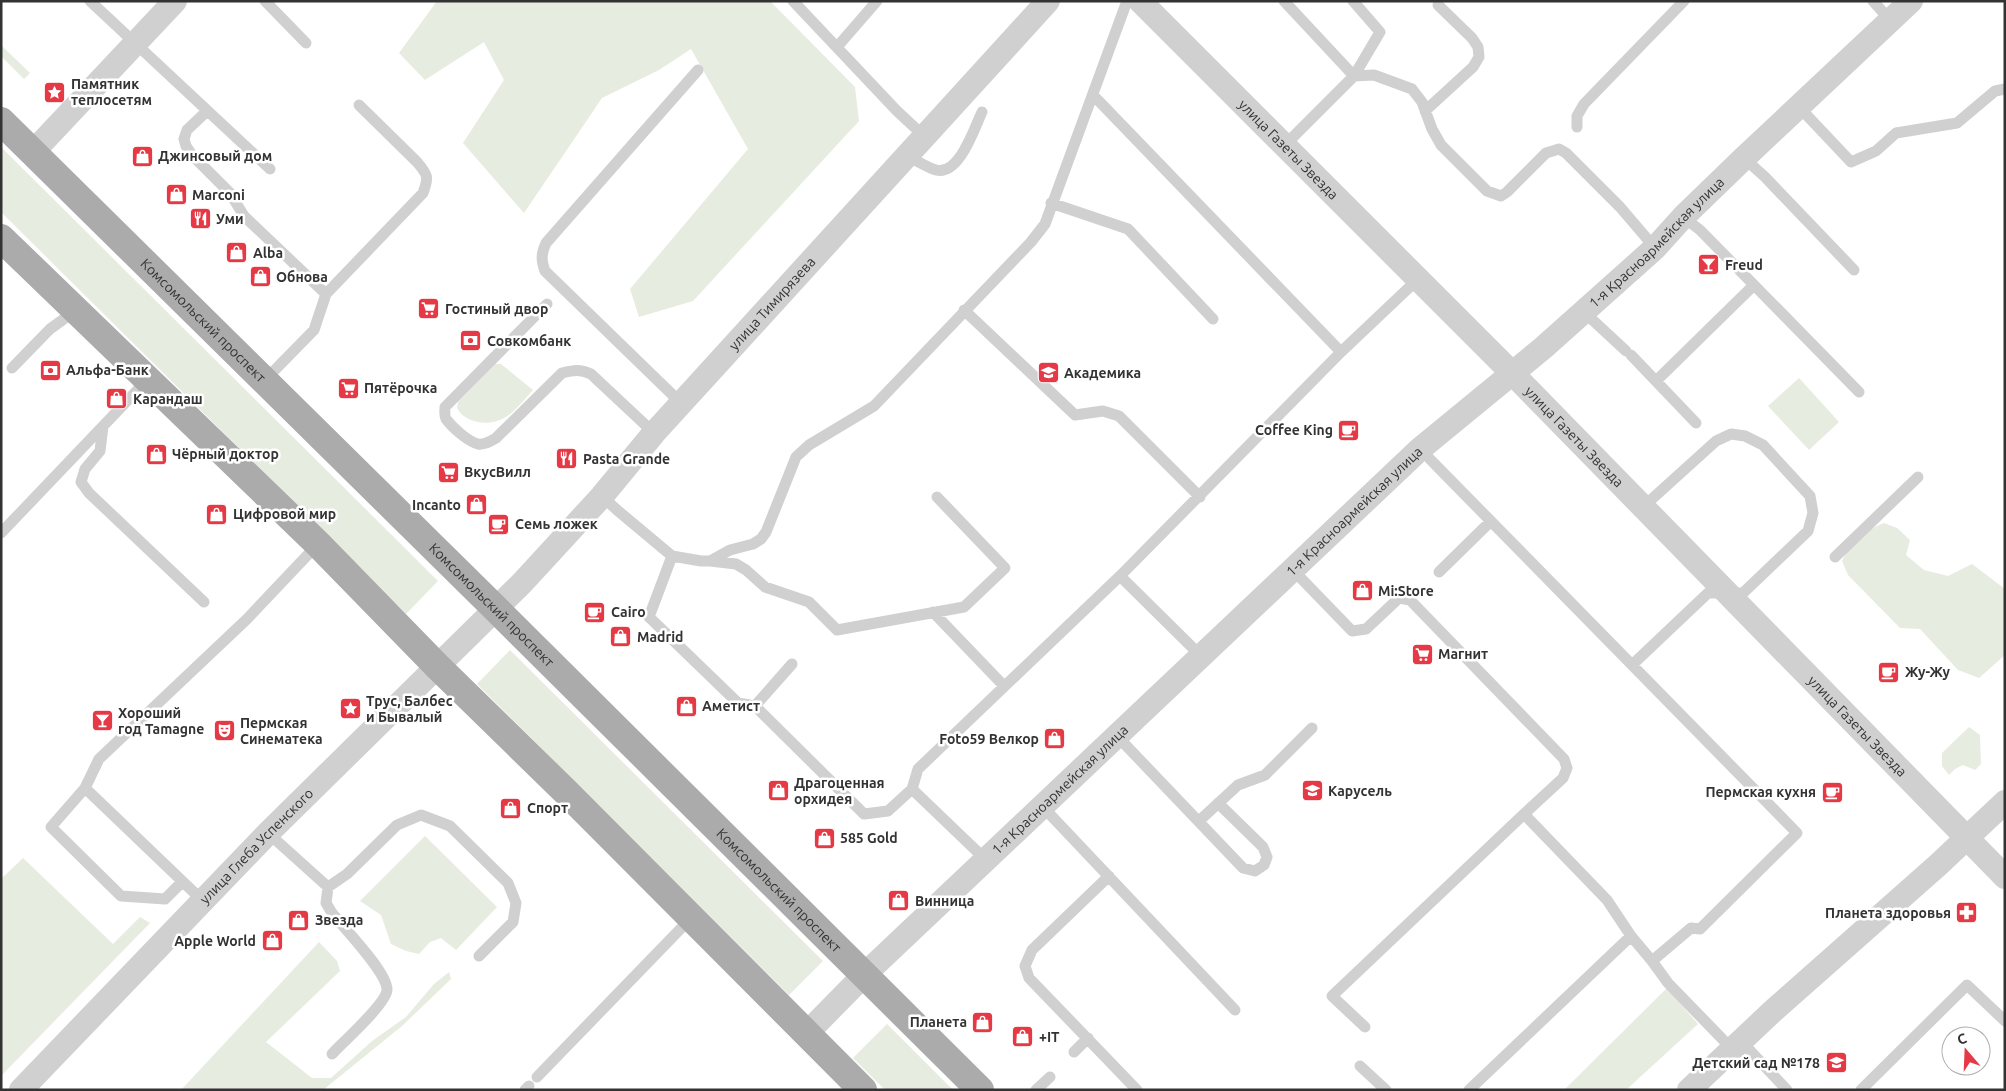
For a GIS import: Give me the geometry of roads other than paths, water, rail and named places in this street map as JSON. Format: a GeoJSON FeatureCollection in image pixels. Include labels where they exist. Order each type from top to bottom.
{"type":"FeatureCollection","features":[{"type":"Feature","properties":{"kind":"main road","name":"Комсомольский проспект"},"geometry":{"type":"LineString","coordinates":[[1,121],[496,608],[980,1090]]}},
{"type":"Feature","properties":{"kind":"main road"},"geometry":{"type":"LineString","coordinates":[[1,238],[318,544],[437,666],[692,918],[862,1090]]}},
{"type":"Feature","properties":{"kind":"street"},"geometry":{"type":"LineString","coordinates":[[32,152],[174,1]]}},
{"type":"Feature","properties":{"kind":"street","name":"улица Тимирязева"},"geometry":{"type":"LineString","coordinates":[[496,608],[522,583],[602,496],[654,433],[1048,1]]}},
{"type":"Feature","properties":{"kind":"street","name":"улица Газеты Звезда"},"geometry":{"type":"LineString","coordinates":[[1140,1],[1512,373],[2005,877]]}},
{"type":"Feature","properties":{"kind":"street","name":"1-я Красноармейская улица"},"geometry":{"type":"LineString","coordinates":[[807,1033],[864,975],[1420,449],[1584,312],[1655,248],[1683,217],[1744,158],[1911,1]]}},
{"type":"Feature","properties":{"kind":"street","name":"улица Глеба Успенского"},"geometry":{"type":"LineString","coordinates":[[21,1090],[268,833],[496,608]]}},
{"type":"Feature","properties":{"kind":"street"},"geometry":{"type":"LineString","coordinates":[[1689,1090],[1736,1045],[1927,875],[2005,802]]}},
{"type":"Feature","properties":{"kind":"lane"},"geometry":{"type":"LineString","coordinates":[[90,1],[270,170]]}},
{"type":"Feature","properties":{"kind":"lane"},"geometry":{"type":"LineString","coordinates":[[265,1],[306,43]]}},
{"type":"Feature","properties":{"kind":"lane"},"geometry":{"type":"LineString","coordinates":[[793,1],[897,111],[925,137]]}},
{"type":"Feature","properties":{"kind":"lane"},"geometry":{"type":"LineString","coordinates":[[837,47],[877,1]]}},
{"type":"Feature","properties":{"kind":"lane"},"geometry":{"type":"LineString","coordinates":[[710,561],[730,550],[754,544],[761,540],[796,457],[809,445],[874,406],[1031,242],[1045,224],[1127,1]]}},
{"type":"Feature","properties":{"kind":"lane"},"geometry":{"type":"LineString","coordinates":[[1284,1],[1354,76],[1374,75],[1412,90],[1422,102],[1432,130],[1441,145],[1488,191],[1501,196],[1546,153],[1559,149],[1566,153],[1620,207],[1655,248]]}},
{"type":"Feature","properties":{"kind":"lane"},"geometry":{"type":"LineString","coordinates":[[1284,146],[1354,76],[1380,32],[1353,1]]}},
{"type":"Feature","properties":{"kind":"lane"},"geometry":{"type":"LineString","coordinates":[[1577,127],[1577,116],[1584,104],[1684,1]]}},
{"type":"Feature","properties":{"kind":"lane"},"geometry":{"type":"LineString","coordinates":[[1873,1],[1890,20]]}},
{"type":"Feature","properties":{"kind":"lane"},"geometry":{"type":"LineString","coordinates":[[1425,111],[1473,66],[1479,57],[1478,47],[1472,38],[1438,5]]}},
{"type":"Feature","properties":{"kind":"lane"},"geometry":{"type":"LineString","coordinates":[[682,404],[545,271],[541,262],[546,243],[698,70]]}},
{"type":"Feature","properties":{"kind":"lane"},"geometry":{"type":"LineString","coordinates":[[1799,107],[1851,162],[1876,151],[1896,133],[1957,123],[1995,91],[2005,89]]}},
{"type":"Feature","properties":{"kind":"lane"},"geometry":{"type":"LineString","coordinates":[[1093,95],[1341,352]]}},
{"type":"Feature","properties":{"kind":"lane"},"geometry":{"type":"LineString","coordinates":[[264,381],[314,330],[326,294],[422,193],[427,182],[426,172],[359,105]]}},
{"type":"Feature","properties":{"kind":"lane"},"geometry":{"type":"LineString","coordinates":[[207,111],[187,130],[184,139],[186,146],[192,155],[230,194],[244,216],[326,294]]}},
{"type":"Feature","properties":{"kind":"lane"},"geometry":{"type":"LineString","coordinates":[[907,156],[936,170],[952,167],[958,160],[982,112]]}},
{"type":"Feature","properties":{"kind":"lane"},"geometry":{"type":"LineString","coordinates":[[1744,158],[1765,177],[1854,270]]}},
{"type":"Feature","properties":{"kind":"lane"},"geometry":{"type":"LineString","coordinates":[[1052,203],[1128,229],[1213,319]]}},
{"type":"Feature","properties":{"kind":"lane"},"geometry":{"type":"LineString","coordinates":[[1683,217],[1700,230],[1859,392]]}},
{"type":"Feature","properties":{"kind":"lane"},"geometry":{"type":"LineString","coordinates":[[672,556],[649,617],[738,704],[755,706],[864,814],[888,810],[912,789],[918,769],[1120,576],[1341,352],[1417,280]]}},
{"type":"Feature","properties":{"kind":"lane"},"geometry":{"type":"LineString","coordinates":[[1656,381],[1754,285]]}},
{"type":"Feature","properties":{"kind":"lane"},"geometry":{"type":"LineString","coordinates":[[548,304],[445,407],[444,414],[447,419],[468,439],[478,444],[487,443],[496,438],[562,373],[582,370],[592,374],[654,433]]}},
{"type":"Feature","properties":{"kind":"lane"},"geometry":{"type":"LineString","coordinates":[[964,310],[1074,415],[1103,411],[1119,416],[1200,497]]}},
{"type":"Feature","properties":{"kind":"lane"},"geometry":{"type":"LineString","coordinates":[[12,368],[50,329],[75,311]]}},
{"type":"Feature","properties":{"kind":"lane"},"geometry":{"type":"LineString","coordinates":[[1584,312],[1628,353],[1696,423]]}},
{"type":"Feature","properties":{"kind":"lane"},"geometry":{"type":"LineString","coordinates":[[1,533],[147,380]]}},
{"type":"Feature","properties":{"kind":"lane"},"geometry":{"type":"LineString","coordinates":[[102,426],[100,451],[85,469],[81,482],[89,494],[204,602]]}},
{"type":"Feature","properties":{"kind":"lane"},"geometry":{"type":"LineString","coordinates":[[1632,665],[1708,593],[1743,593],[1808,531],[1813,513],[1810,496],[1763,445],[1745,436],[1731,434],[1716,440],[1643,507]]}},
{"type":"Feature","properties":{"kind":"lane"},"geometry":{"type":"LineString","coordinates":[[1420,449],[1797,833],[1700,929],[1691,928],[1652,961]]}},
{"type":"Feature","properties":{"kind":"lane"},"geometry":{"type":"LineString","coordinates":[[1836,557],[1918,477]]}},
{"type":"Feature","properties":{"kind":"lane"},"geometry":{"type":"LineString","coordinates":[[602,496],[672,556],[736,564],[746,570],[765,588],[809,602],[837,630],[964,607],[1005,568],[937,497]]}},
{"type":"Feature","properties":{"kind":"lane"},"geometry":{"type":"LineString","coordinates":[[1439,572],[1491,521]]}},
{"type":"Feature","properties":{"kind":"lane"},"geometry":{"type":"LineString","coordinates":[[182,882],[165,900],[121,896],[50,827],[85,788],[99,759],[247,619],[318,544]]}},
{"type":"Feature","properties":{"kind":"lane"},"geometry":{"type":"LineString","coordinates":[[1293,570],[1352,631],[1366,629],[1399,598],[1410,600],[1564,759],[1567,768],[1563,778],[1332,996],[1366,1027]]}},
{"type":"Feature","properties":{"kind":"lane"},"geometry":{"type":"LineString","coordinates":[[1120,576],[1201,656]]}},
{"type":"Feature","properties":{"kind":"lane"},"geometry":{"type":"LineString","coordinates":[[933,612],[1004,686]]}},
{"type":"Feature","properties":{"kind":"lane"},"geometry":{"type":"LineString","coordinates":[[755,706],[792,664]]}},
{"type":"Feature","properties":{"kind":"lane"},"geometry":{"type":"LineString","coordinates":[[1199,821],[1238,785],[1265,775],[1312,728]]}},
{"type":"Feature","properties":{"kind":"lane"},"geometry":{"type":"LineString","coordinates":[[1117,736],[1242,868],[1255,871],[1264,865],[1267,857],[1262,848],[1218,803]]}},
{"type":"Feature","properties":{"kind":"lane"},"geometry":{"type":"LineString","coordinates":[[85,788],[203,901]]}},
{"type":"Feature","properties":{"kind":"lane"},"geometry":{"type":"LineString","coordinates":[[912,789],[986,860]]}},
{"type":"Feature","properties":{"kind":"lane"},"geometry":{"type":"LineString","coordinates":[[1043,807],[1235,1010]]}},
{"type":"Feature","properties":{"kind":"lane"},"geometry":{"type":"LineString","coordinates":[[1524,814],[1607,900],[1631,936],[1668,983],[1787,1090]]}},
{"type":"Feature","properties":{"kind":"lane"},"geometry":{"type":"LineString","coordinates":[[332,1054],[382,1002],[387,991],[386,981],[378,968],[332,913],[326,903],[328,887],[347,874],[397,825],[421,815],[450,826],[508,883],[516,902],[513,922],[479,956]]}},
{"type":"Feature","properties":{"kind":"lane"},"geometry":{"type":"LineString","coordinates":[[268,833],[328,887]]}},
{"type":"Feature","properties":{"kind":"lane"},"geometry":{"type":"LineString","coordinates":[[1109,876],[1032,950],[1025,966],[1029,978],[1137,1090]]}},
{"type":"Feature","properties":{"kind":"lane"},"geometry":{"type":"LineString","coordinates":[[537,1077],[692,918]]}},
{"type":"Feature","properties":{"kind":"lane"},"geometry":{"type":"LineString","coordinates":[[1469,1090],[1631,936]]}},
{"type":"Feature","properties":{"kind":"lane"},"geometry":{"type":"LineString","coordinates":[[1861,1090],[1967,984],[2005,1022]]}},
{"type":"Feature","properties":{"kind":"lane"},"geometry":{"type":"LineString","coordinates":[[1074,1052],[1088,1038]]}},
{"type":"Feature","properties":{"kind":"lane"},"geometry":{"type":"LineString","coordinates":[[1360,1066],[1386,1090]]}},
{"type":"Feature","properties":{"kind":"lane"},"geometry":{"type":"LineString","coordinates":[[1036,1090],[1050,1077]]}},
{"type":"Feature","properties":{"kind":"place","name":"Памятник теплосетям"},"geometry":{"type":"Point","coordinates":[55,92]}},
{"type":"Feature","properties":{"kind":"place","name":"Джинсовый дом"},"geometry":{"type":"Point","coordinates":[142,156]}},
{"type":"Feature","properties":{"kind":"place","name":"Marconi"},"geometry":{"type":"Point","coordinates":[176,195]}},
{"type":"Feature","properties":{"kind":"place","name":"Уми"},"geometry":{"type":"Point","coordinates":[200,219]}},
{"type":"Feature","properties":{"kind":"place","name":"Alba"},"geometry":{"type":"Point","coordinates":[237,253]}},
{"type":"Feature","properties":{"kind":"place","name":"Freud"},"geometry":{"type":"Point","coordinates":[1709,265]}},
{"type":"Feature","properties":{"kind":"place","name":"Обнова"},"geometry":{"type":"Point","coordinates":[260,277]}},
{"type":"Feature","properties":{"kind":"place","name":"Гостиный двор"},"geometry":{"type":"Point","coordinates":[429,309]}},
{"type":"Feature","properties":{"kind":"place","name":"Совкомбанк"},"geometry":{"type":"Point","coordinates":[471,341]}},
{"type":"Feature","properties":{"kind":"place","name":"Альфа-Банк"},"geometry":{"type":"Point","coordinates":[50,370]}},
{"type":"Feature","properties":{"kind":"place","name":"Академика"},"geometry":{"type":"Point","coordinates":[1048,373]}},
{"type":"Feature","properties":{"kind":"place","name":"Пятёрочка"},"geometry":{"type":"Point","coordinates":[348,388]}},
{"type":"Feature","properties":{"kind":"place","name":"Карандаш"},"geometry":{"type":"Point","coordinates":[117,399]}},
{"type":"Feature","properties":{"kind":"place","name":"Coffee King"},"geometry":{"type":"Point","coordinates":[1349,430]}},
{"type":"Feature","properties":{"kind":"place","name":"Чёрный доктор"},"geometry":{"type":"Point","coordinates":[156,454]}},
{"type":"Feature","properties":{"kind":"place","name":"Pasta Grande"},"geometry":{"type":"Point","coordinates":[567,459]}},
{"type":"Feature","properties":{"kind":"place","name":"ВкусВилл"},"geometry":{"type":"Point","coordinates":[448,472]}},
{"type":"Feature","properties":{"kind":"place","name":"Incanto"},"geometry":{"type":"Point","coordinates":[477,505]}},
{"type":"Feature","properties":{"kind":"place","name":"Цифровой мир"},"geometry":{"type":"Point","coordinates":[217,514]}},
{"type":"Feature","properties":{"kind":"place","name":"Семь ложек"},"geometry":{"type":"Point","coordinates":[499,524]}},
{"type":"Feature","properties":{"kind":"place","name":"Mi:Store"},"geometry":{"type":"Point","coordinates":[1362,591]}},
{"type":"Feature","properties":{"kind":"place","name":"Cairo"},"geometry":{"type":"Point","coordinates":[595,612]}},
{"type":"Feature","properties":{"kind":"place","name":"Madrid"},"geometry":{"type":"Point","coordinates":[621,637]}},
{"type":"Feature","properties":{"kind":"place","name":"Магнит"},"geometry":{"type":"Point","coordinates":[1422,654]}},
{"type":"Feature","properties":{"kind":"place","name":"Жу-Жу"},"geometry":{"type":"Point","coordinates":[1889,672]}},
{"type":"Feature","properties":{"kind":"place","name":"Аметист"},"geometry":{"type":"Point","coordinates":[686,706]}},
{"type":"Feature","properties":{"kind":"place","name":"Трус, Балбес и Бывалый"},"geometry":{"type":"Point","coordinates":[350,709]}},
{"type":"Feature","properties":{"kind":"place","name":"Хороший год Tamagne"},"geometry":{"type":"Point","coordinates":[102,721]}},
{"type":"Feature","properties":{"kind":"place","name":"Пермская Синематека"},"geometry":{"type":"Point","coordinates":[224,731]}},
{"type":"Feature","properties":{"kind":"place","name":"Foto59 Велкор"},"geometry":{"type":"Point","coordinates":[1055,739]}},
{"type":"Feature","properties":{"kind":"place","name":"Драгоценная орхидея"},"geometry":{"type":"Point","coordinates":[778,791]}},
{"type":"Feature","properties":{"kind":"place","name":"Карусель"},"geometry":{"type":"Point","coordinates":[1312,791]}},
{"type":"Feature","properties":{"kind":"place","name":"Пермская кухня"},"geometry":{"type":"Point","coordinates":[1832,792]}},
{"type":"Feature","properties":{"kind":"place","name":"Спорт"},"geometry":{"type":"Point","coordinates":[511,808]}},
{"type":"Feature","properties":{"kind":"place","name":"585 Gold"},"geometry":{"type":"Point","coordinates":[824,838]}},
{"type":"Feature","properties":{"kind":"place","name":"Винница"},"geometry":{"type":"Point","coordinates":[899,901]}},
{"type":"Feature","properties":{"kind":"place","name":"Планета здоровья"},"geometry":{"type":"Point","coordinates":[1967,913]}},
{"type":"Feature","properties":{"kind":"place","name":"Звезда"},"geometry":{"type":"Point","coordinates":[299,920]}},
{"type":"Feature","properties":{"kind":"place","name":"Apple World"},"geometry":{"type":"Point","coordinates":[272,941]}},
{"type":"Feature","properties":{"kind":"place","name":"Планета"},"geometry":{"type":"Point","coordinates":[983,1022]}},
{"type":"Feature","properties":{"kind":"place","name":"+IT"},"geometry":{"type":"Point","coordinates":[1023,1037]}},
{"type":"Feature","properties":{"kind":"place","name":"Детский сад №178"},"geometry":{"type":"Point","coordinates":[1836,1063]}}]}
